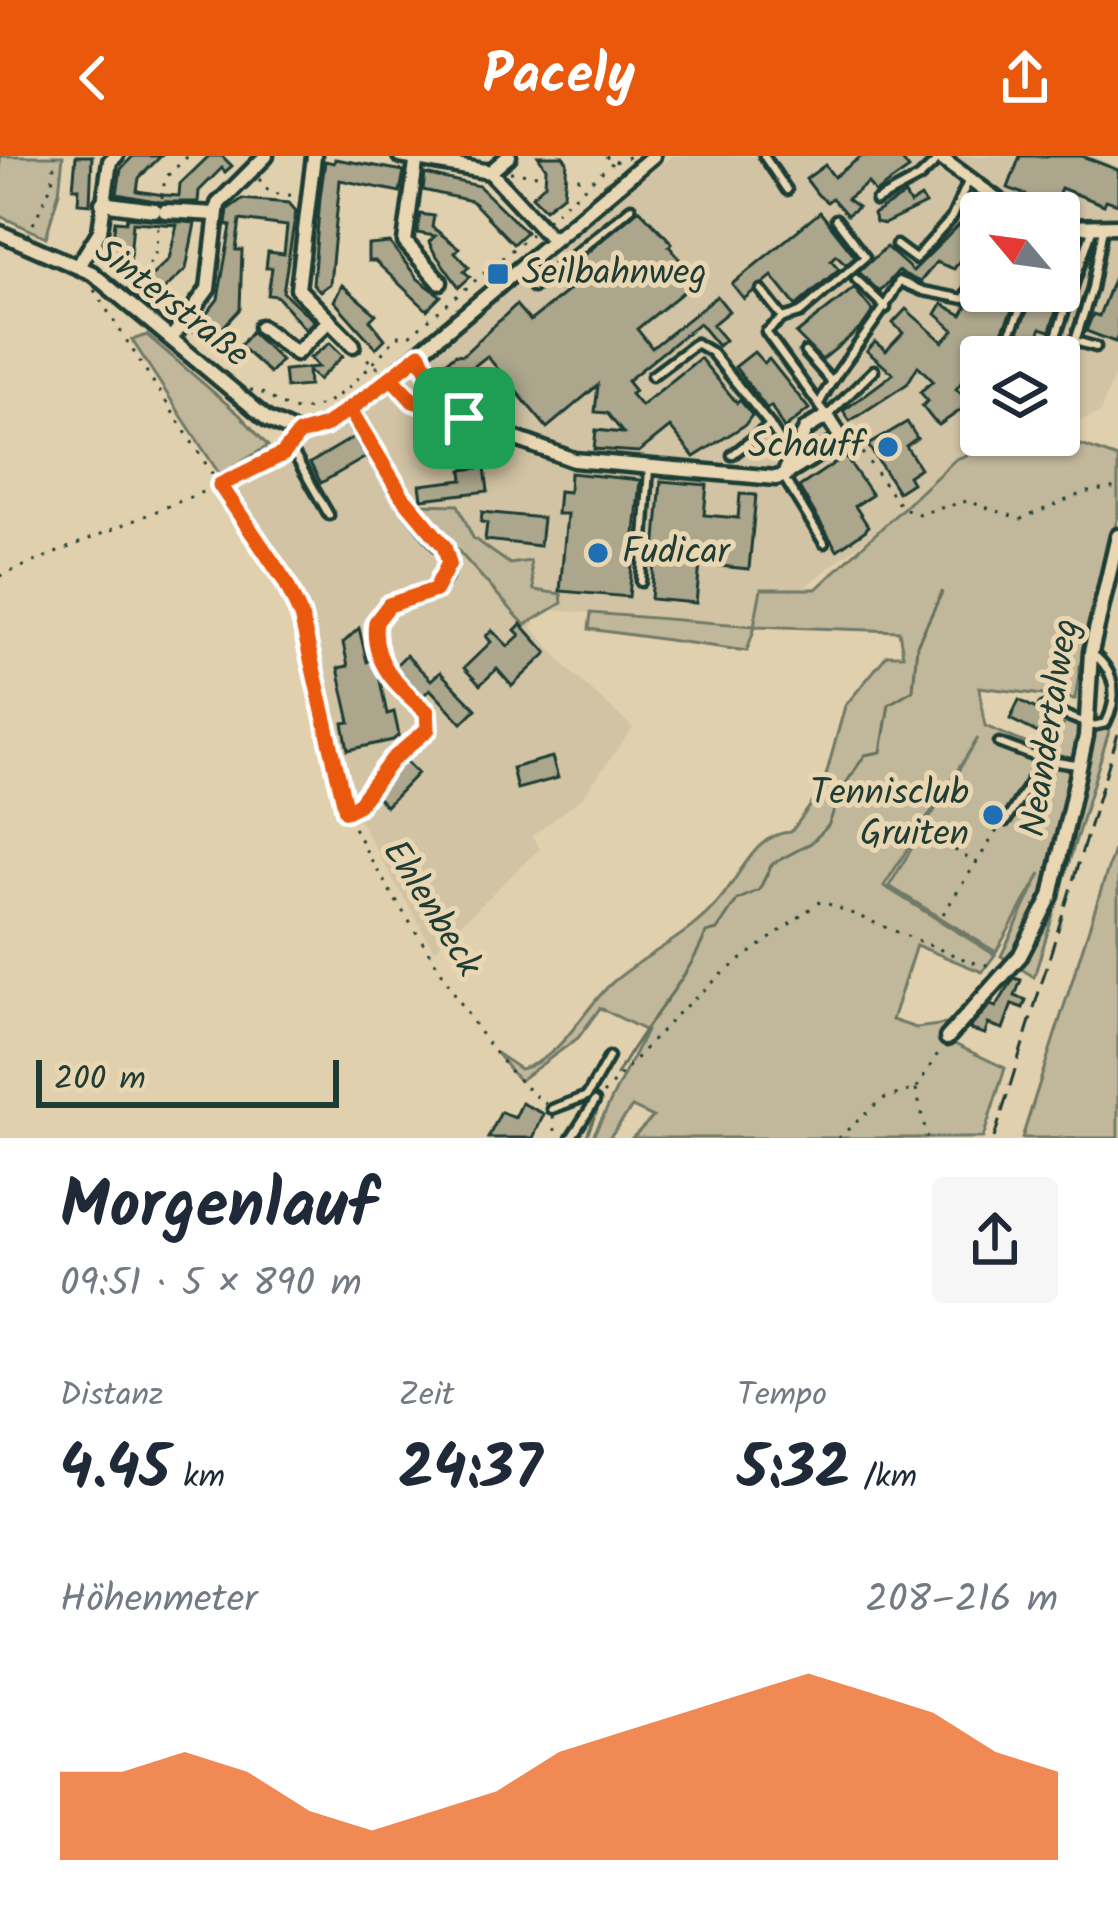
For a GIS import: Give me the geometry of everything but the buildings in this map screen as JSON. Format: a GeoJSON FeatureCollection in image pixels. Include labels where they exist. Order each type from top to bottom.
{"type":"FeatureCollection","features":[{"type":"Feature","properties":{"kind":"street"},"geometry":{"type":"LineString","coordinates":[[78,266],[100,231],[110,161],[116,156]]}},
{"type":"Feature","properties":{"kind":"street"},"geometry":{"type":"LineString","coordinates":[[173,336],[208,289],[218,203],[266,156]]}},
{"type":"Feature","properties":{"kind":"street"},"geometry":{"type":"LineString","coordinates":[[314,156],[298,290],[353,345]]}},
{"type":"Feature","properties":{"kind":"street"},"geometry":{"type":"LineString","coordinates":[[400,156],[490,172],[552,239]]}},
{"type":"Feature","properties":{"kind":"street"},"geometry":{"type":"LineString","coordinates":[[490,172],[508,156]]}},
{"type":"Feature","properties":{"kind":"street"},"geometry":{"type":"LineString","coordinates":[[220,485],[290,447],[299,434],[325,426],[350,410],[390,371],[420,354],[653,156]]}},
{"type":"Feature","properties":{"kind":"street"},"geometry":{"type":"LineString","coordinates":[[939,157],[983,192]]}},
{"type":"Feature","properties":{"kind":"street"},"geometry":{"type":"LineString","coordinates":[[416,158],[404,242],[440,282]]}},
{"type":"Feature","properties":{"kind":"street"},"geometry":{"type":"LineString","coordinates":[[102,203],[215,214]]}},
{"type":"Feature","properties":{"kind":"street"},"geometry":{"type":"LineString","coordinates":[[1080,228],[1118,226]]}},
{"type":"Feature","properties":{"kind":"street","name":"Sinterstraße"},"geometry":{"type":"LineString","coordinates":[[0,233],[92,273],[267,419],[299,434]]}},
{"type":"Feature","properties":{"kind":"street"},"geometry":{"type":"LineString","coordinates":[[261,327],[296,353],[329,321]]}},
{"type":"Feature","properties":{"kind":"street"},"geometry":{"type":"LineString","coordinates":[[420,354],[430,378],[464,418]]}},
{"type":"Feature","properties":{"kind":"street"},"geometry":{"type":"LineString","coordinates":[[390,371],[413,401],[574,460],[649,469],[758,479],[783,476],[842,439],[826,416],[806,429],[783,476]]}},
{"type":"Feature","properties":{"kind":"street"},"geometry":{"type":"LineString","coordinates":[[350,410],[402,496],[448,555],[446,575],[435,590],[397,603]]}},
{"type":"Feature","properties":{"kind":"street","name":"Neandertalweg"},"geometry":{"type":"LineString","coordinates":[[947,1038],[1008,971],[1033,938],[1046,910],[1080,765],[1090,652],[1118,536]]}},
{"type":"Feature","properties":{"kind":"lane"},"geometry":{"type":"LineString","coordinates":[[764,156],[787,190]]}},
{"type":"Feature","properties":{"kind":"lane"},"geometry":{"type":"LineString","coordinates":[[876,201],[919,178],[939,157]]}},
{"type":"Feature","properties":{"kind":"lane"},"geometry":{"type":"LineString","coordinates":[[896,245],[915,259],[951,219],[968,182]]}},
{"type":"Feature","properties":{"kind":"lane"},"geometry":{"type":"LineString","coordinates":[[518,269],[533,288],[631,208]]}},
{"type":"Feature","properties":{"kind":"lane"},"geometry":{"type":"LineString","coordinates":[[836,220],[865,257],[800,313],[783,318],[766,332],[826,416],[874,370]]}},
{"type":"Feature","properties":{"kind":"lane"},"geometry":{"type":"LineString","coordinates":[[1096,347],[1076,341],[1092,288],[1097,228]]}},
{"type":"Feature","properties":{"kind":"lane"},"geometry":{"type":"LineString","coordinates":[[1057,336],[1097,228]]}},
{"type":"Feature","properties":{"kind":"lane"},"geometry":{"type":"LineString","coordinates":[[856,279],[886,308]]}},
{"type":"Feature","properties":{"kind":"lane"},"geometry":{"type":"LineString","coordinates":[[820,402],[886,308],[899,281],[923,292],[960,298]]}},
{"type":"Feature","properties":{"kind":"lane"},"geometry":{"type":"LineString","coordinates":[[761,290],[783,318]]}},
{"type":"Feature","properties":{"kind":"lane"},"geometry":{"type":"LineString","coordinates":[[652,376],[696,344],[711,352],[791,458]]}},
{"type":"Feature","properties":{"kind":"lane"},"geometry":{"type":"LineString","coordinates":[[805,352],[831,381]]}},
{"type":"Feature","properties":{"kind":"lane"},"geometry":{"type":"LineString","coordinates":[[732,455],[770,425]]}},
{"type":"Feature","properties":{"kind":"lane"},"geometry":{"type":"LineString","coordinates":[[290,447],[329,514]]}},
{"type":"Feature","properties":{"kind":"lane"},"geometry":{"type":"LineString","coordinates":[[641,582],[649,469]]}},
{"type":"Feature","properties":{"kind":"lane"},"geometry":{"type":"LineString","coordinates":[[783,476],[824,543]]}},
{"type":"Feature","properties":{"kind":"lane"},"geometry":{"type":"LineString","coordinates":[[346,811],[358,805],[392,760],[428,729],[427,712],[388,675],[378,655],[376,622],[385,608],[397,603]]}},
{"type":"Feature","properties":{"kind":"lane"},"geometry":{"type":"LineString","coordinates":[[1044,706],[1098,727],[1106,723],[1115,692],[1110,670],[1090,652]]}},
{"type":"Feature","properties":{"kind":"lane"},"geometry":{"type":"LineString","coordinates":[[999,743],[1044,760],[1080,765]]}},
{"type":"Feature","properties":{"kind":"lane"},"geometry":{"type":"LineString","coordinates":[[1006,820],[1044,760]]}},
{"type":"Feature","properties":{"kind":"lane"},"geometry":{"type":"LineString","coordinates":[[552,1109],[587,1096],[609,1057]]}},
{"type":"Feature","properties":{"kind":"lane"},"geometry":{"type":"LineString","coordinates":[[571,1138],[595,1101]]}},
{"type":"Feature","properties":{"kind":"path"},"geometry":{"type":"LineString","coordinates":[[25,242],[52,184],[55,156]]}},
{"type":"Feature","properties":{"kind":"path"},"geometry":{"type":"LineString","coordinates":[[143,275],[155,254],[165,178],[188,156]]}},
{"type":"Feature","properties":{"kind":"path"},"geometry":{"type":"LineString","coordinates":[[606,156],[612,163]]}},
{"type":"Feature","properties":{"kind":"path"},"geometry":{"type":"LineString","coordinates":[[406,346],[409,336],[591,179],[631,156]]}},
{"type":"Feature","properties":{"kind":"path"},"geometry":{"type":"LineString","coordinates":[[251,170],[270,193],[310,198]]}},
{"type":"Feature","properties":{"kind":"path"},"geometry":{"type":"LineString","coordinates":[[490,172],[547,176]]}},
{"type":"Feature","properties":{"kind":"path"},"geometry":{"type":"LineString","coordinates":[[565,178],[591,179]]}},
{"type":"Feature","properties":{"kind":"path","name":"Ehlenbeck"},"geometry":{"type":"LineString","coordinates":[[92,273],[94,289],[285,581],[301,616],[346,811],[366,853],[512,1079],[552,1109]]}},
{"type":"Feature","properties":{"kind":"path"},"geometry":{"type":"LineString","coordinates":[[371,364],[398,336],[409,336]]}},
{"type":"Feature","properties":{"kind":"path"},"geometry":{"type":"LineString","coordinates":[[353,345],[371,364],[390,371]]}},
{"type":"Feature","properties":{"kind":"path"},"geometry":{"type":"LineString","coordinates":[[842,439],[855,443],[901,507],[919,514],[967,501],[1021,519],[1083,493],[1118,487]]}},
{"type":"Feature","properties":{"kind":"path"},"geometry":{"type":"LineString","coordinates":[[0,576],[220,485]]}},
{"type":"Feature","properties":{"kind":"path"},"geometry":{"type":"LineString","coordinates":[[943,914],[1006,820]]}},
{"type":"Feature","properties":{"kind":"path"},"geometry":{"type":"LineString","coordinates":[[924,831],[975,862]]}},
{"type":"Feature","properties":{"kind":"path"},"geometry":{"type":"LineString","coordinates":[[595,1101],[727,970],[763,939],[821,902],[971,962],[1008,971]]}},
{"type":"Feature","properties":{"kind":"path"},"geometry":{"type":"LineString","coordinates":[[838,1138],[882,1099],[916,1089],[947,1038]]}},
{"type":"Feature","properties":{"kind":"path"},"geometry":{"type":"LineString","coordinates":[[916,1089],[927,1138]]}},
{"type":"Feature","properties":{"kind":"path"},"geometry":{"type":"LineString","coordinates":[[552,1109],[556,1138]]}},
{"type":"Feature","properties":{"kind":"shaded area"},"geometry":{"type":"Polygon","coordinates":[[[0,156],[63,156],[46,237],[0,216],[0,156]]]}},
{"type":"Feature","properties":{"kind":"shaded area"},"geometry":{"type":"Polygon","coordinates":[[[672,156],[926,156],[932,162],[938,156],[1093,156],[1118,166],[1118,365],[1100,413],[1080,421],[1080,336],[960,336],[960,456],[987,456],[960,466],[754,626],[540,609],[532,627],[570,671],[633,728],[582,798],[532,836],[540,848],[434,950],[348,801],[302,602],[232,487],[349,421],[428,362],[434,350],[630,185],[672,156]]]}},
{"type":"Feature","properties":{"kind":"shaded area"},"geometry":{"type":"Polygon","coordinates":[[[147,335],[240,415],[268,446],[220,475],[132,340],[147,335]]]}},
{"type":"Feature","properties":{"kind":"shaded area"},"geometry":{"type":"Polygon","coordinates":[[[1080,445],[1118,458],[1118,517],[1086,630],[1075,699],[979,687],[985,726],[1053,755],[1050,751],[1066,720],[1111,725],[1034,977],[1001,956],[1041,873],[996,952],[889,886],[978,738],[884,886],[995,955],[982,972],[916,945],[892,1020],[916,1028],[946,1024],[942,1038],[1005,1068],[983,1138],[632,1138],[653,1117],[632,1107],[609,1138],[592,1138],[646,1031],[600,1008],[578,1038],[519,1081],[496,1053],[520,1069],[548,1055],[613,982],[709,912],[759,847],[791,832],[822,790],[845,706],[887,655],[903,655],[899,631],[755,626],[747,651],[589,629],[591,613],[754,626],[761,589],[816,589],[956,459],[1080,456],[1080,445]]]}},
{"type":"Feature","properties":{"kind":"shaded area"},"geometry":{"type":"Polygon","coordinates":[[[416,504],[458,505],[473,538],[510,564],[530,561],[534,590],[561,594],[562,603],[525,625],[416,504]]]}},
{"type":"Feature","properties":{"kind":"shaded area"},"geometry":{"type":"Polygon","coordinates":[[[1118,837],[1118,1138],[1022,1138],[1118,837]]]}},
{"type":"Feature","properties":{"kind":"waterway"},"geometry":{"type":"LineString","coordinates":[[617,1075],[706,933],[717,930],[737,900],[759,890],[772,864],[811,843],[828,826],[844,786],[865,755],[881,752],[889,704],[913,690],[917,645],[942,592]]}},
{"type":"Feature","properties":{"kind":"waterway"},"geometry":{"type":"LineString","coordinates":[[586,1138],[597,1110]]}},
{"type":"Feature","properties":{"kind":"railway"},"geometry":{"type":"LineString","coordinates":[[994,1138],[1118,734]]}},
{"type":"Feature","properties":{"kind":"place","name":"Seilbahnweg"},"geometry":{"type":"Point","coordinates":[498,274]}},
{"type":"Feature","properties":{"kind":"place","name":"Schauff"},"geometry":{"type":"Point","coordinates":[888,447]}},
{"type":"Feature","properties":{"kind":"place","name":"Fudicar"},"geometry":{"type":"Point","coordinates":[598,553]}},
{"type":"Feature","properties":{"kind":"place","name":"Tennisclub Gruiten"},"geometry":{"type":"Point","coordinates":[993,815]}},
{"type":"Feature","properties":{"kind":"route"},"geometry":{"type":"LineString","coordinates":[[464,418],[413,401],[392,378],[350,410],[325,426],[299,434],[283,454],[220,485],[285,581],[301,616],[346,811],[358,805],[392,760],[428,729],[427,712],[388,675],[378,655],[376,622],[389,605],[435,590],[449,563],[444,546],[402,496],[350,410],[420,354],[430,378],[464,418]]}}]}
